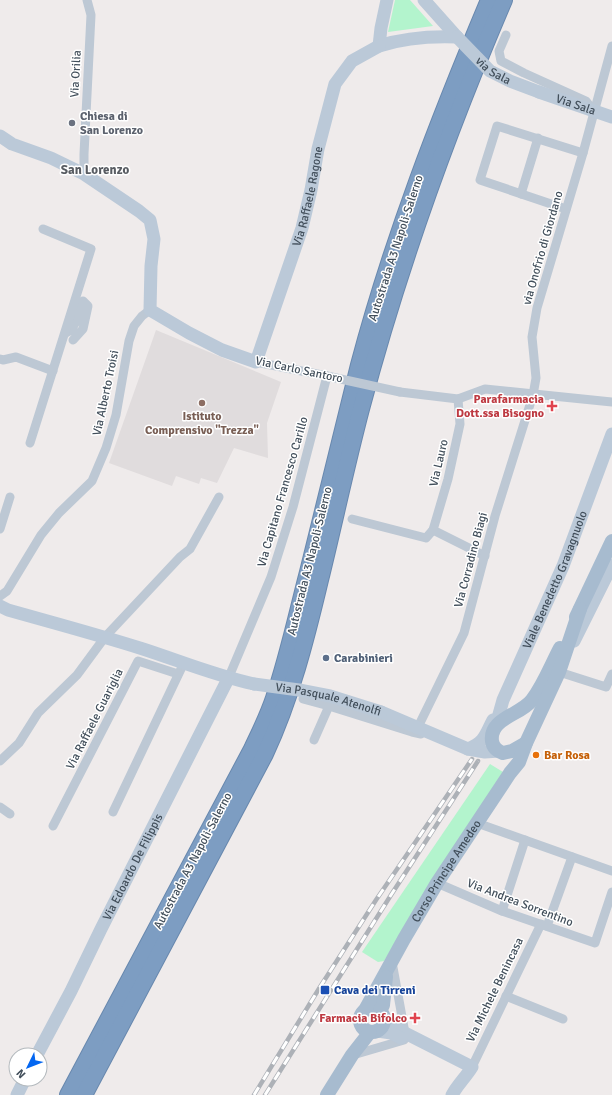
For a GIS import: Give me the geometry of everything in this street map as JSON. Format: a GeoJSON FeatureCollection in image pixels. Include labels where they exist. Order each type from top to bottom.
{"type":"FeatureCollection","features":[{"type":"Feature","properties":{"kind":"highway","name":"Autostrada A3 Napoli-Salerno"},"geometry":{"type":"LineString","coordinates":[[68,1095],[248,756],[274,700],[290,644],[323,508],[373,318],[418,178],[489,0]]}},
{"type":"Feature","properties":{"kind":"highway","name":"Autostrada A3 Napoli-Salerno"},"geometry":{"type":"LineString","coordinates":[[84,1095],[265,754],[287,704],[313,608],[361,410],[396,288],[451,128],[504,0]]}},
{"type":"Feature","properties":{"kind":"main road"},"geometry":{"type":"LineString","coordinates":[[510,773],[509,762],[492,744],[492,728],[518,712],[532,700],[580,609],[612,541]]}},
{"type":"Feature","properties":{"kind":"main road"},"geometry":{"type":"LineString","coordinates":[[559,672],[580,609]]}},
{"type":"Feature","properties":{"kind":"main road","name":"Corso Principe Amedeo"},"geometry":{"type":"LineString","coordinates":[[352,1055],[362,1016],[370,999],[437,883],[510,773],[519,762],[526,743],[559,672]]}},
{"type":"Feature","properties":{"kind":"main road"},"geometry":{"type":"LineString","coordinates":[[501,752],[512,751],[526,743]]}},
{"type":"Feature","properties":{"kind":"main road"},"geometry":{"type":"LineString","coordinates":[[327,1095],[352,1055],[378,1023],[383,1005],[389,967]]}},
{"type":"Feature","properties":{"kind":"main road"},"geometry":{"type":"LineString","coordinates":[[371,1008],[378,1023],[363,1029],[362,1016],[371,1008]]}},
{"type":"Feature","properties":{"kind":"street","name":"Via Orilia"},"geometry":{"type":"LineString","coordinates":[[84,174],[91,15],[87,0]]}},
{"type":"Feature","properties":{"kind":"street"},"geometry":{"type":"LineString","coordinates":[[378,46],[388,0]]}},
{"type":"Feature","properties":{"kind":"street"},"geometry":{"type":"LineString","coordinates":[[424,0],[457,36]]}},
{"type":"Feature","properties":{"kind":"street"},"geometry":{"type":"LineString","coordinates":[[506,35],[499,51],[501,61],[586,101],[594,111]]}},
{"type":"Feature","properties":{"kind":"street","name":"Via Raffaele Ragone"},"geometry":{"type":"LineString","coordinates":[[256,362],[302,228],[311,190],[318,149],[335,84],[352,61],[378,46],[395,41],[436,36],[457,36]]}},
{"type":"Feature","properties":{"kind":"street","name":"via Sala"},"geometry":{"type":"LineString","coordinates":[[457,36],[490,71],[510,81],[539,92]]}},
{"type":"Feature","properties":{"kind":"street","name":"via Onofrio di Giordano"},"geometry":{"type":"LineString","coordinates":[[533,394],[536,378],[532,336],[537,308],[583,153],[612,46]]}},
{"type":"Feature","properties":{"kind":"street","name":"Via Sala"},"geometry":{"type":"LineString","coordinates":[[539,92],[612,117]]}},
{"type":"Feature","properties":{"kind":"street"},"geometry":{"type":"LineString","coordinates":[[566,209],[480,180],[497,126],[583,153]]}},
{"type":"Feature","properties":{"kind":"street"},"geometry":{"type":"LineString","coordinates":[[0,136],[12,144],[51,158],[84,174],[150,220],[154,239],[151,266],[150,310]]}},
{"type":"Feature","properties":{"kind":"street"},"geometry":{"type":"LineString","coordinates":[[521,194],[538,138]]}},
{"type":"Feature","properties":{"kind":"street"},"geometry":{"type":"LineString","coordinates":[[30,442],[91,249],[43,229]]}},
{"type":"Feature","properties":{"kind":"street"},"geometry":{"type":"LineString","coordinates":[[64,334],[70,331],[75,323],[83,301],[88,306],[83,329],[74,340]]}},
{"type":"Feature","properties":{"kind":"street","name":"Via Carlo Santoro"},"geometry":{"type":"LineString","coordinates":[[150,310],[222,350],[256,362],[400,392],[458,399]]}},
{"type":"Feature","properties":{"kind":"street","name":"Via Alberto Troisi"},"geometry":{"type":"LineString","coordinates":[[0,596],[7,590],[42,535],[59,513],[92,481],[106,448],[116,415],[129,341],[134,326],[142,316],[150,310]]}},
{"type":"Feature","properties":{"kind":"street"},"geometry":{"type":"LineString","coordinates":[[0,359],[4,360],[16,357],[53,371]]}},
{"type":"Feature","properties":{"kind":"street","name":"Via Capitano Francesco Carillo"},"geometry":{"type":"LineString","coordinates":[[228,679],[271,577],[293,507],[327,376]]}},
{"type":"Feature","properties":{"kind":"street"},"geometry":{"type":"LineString","coordinates":[[458,399],[485,389],[612,402]]}},
{"type":"Feature","properties":{"kind":"street","name":"Via Corradino Biagi"},"geometry":{"type":"LineString","coordinates":[[418,727],[464,633],[485,556],[494,516],[533,394]]}},
{"type":"Feature","properties":{"kind":"street","name":"Via Lauro"},"geometry":{"type":"LineString","coordinates":[[433,530],[448,479],[460,424],[458,399]]}},
{"type":"Feature","properties":{"kind":"street","name":"Viale Benedetto Gravagnuolo"},"geometry":{"type":"LineString","coordinates":[[492,728],[563,566],[612,434]]}},
{"type":"Feature","properties":{"kind":"street"},"geometry":{"type":"LineString","coordinates":[[0,529],[10,496]]}},
{"type":"Feature","properties":{"kind":"street"},"geometry":{"type":"LineString","coordinates":[[0,761],[19,743],[38,713],[77,675],[105,637],[180,557],[190,549],[219,498]]}},
{"type":"Feature","properties":{"kind":"street"},"geometry":{"type":"LineString","coordinates":[[352,519],[426,538],[433,530],[485,556]]}},
{"type":"Feature","properties":{"kind":"street","name":"Corso Principe Amedeo"},"geometry":{"type":"LineString","coordinates":[[559,672],[612,565]]}},
{"type":"Feature","properties":{"kind":"street","name":"Via Pasquale Atenolfi"},"geometry":{"type":"LineString","coordinates":[[0,606],[8,610],[105,637],[181,668],[254,684],[330,696],[381,712],[468,749],[485,752],[501,752]]}},
{"type":"Feature","properties":{"kind":"street","name":"Via Raffaele Guariglia"},"geometry":{"type":"LineString","coordinates":[[53,826],[138,661],[181,668]]}},
{"type":"Feature","properties":{"kind":"street"},"geometry":{"type":"LineString","coordinates":[[113,812],[181,668]]}},
{"type":"Feature","properties":{"kind":"street"},"geometry":{"type":"LineString","coordinates":[[559,672],[606,687],[612,674]]}},
{"type":"Feature","properties":{"kind":"street","name":"Via Edoardo De Filippis"},"geometry":{"type":"LineString","coordinates":[[41,1047],[228,679]]}},
{"type":"Feature","properties":{"kind":"street"},"geometry":{"type":"LineString","coordinates":[[303,699],[412,732],[437,736]]}},
{"type":"Feature","properties":{"kind":"street"},"geometry":{"type":"LineString","coordinates":[[314,740],[329,706]]}},
{"type":"Feature","properties":{"kind":"street"},"geometry":{"type":"LineString","coordinates":[[468,749],[477,746],[483,741],[492,728]]}},
{"type":"Feature","properties":{"kind":"street"},"geometry":{"type":"LineString","coordinates":[[0,807],[10,814]]}},
{"type":"Feature","properties":{"kind":"street"},"geometry":{"type":"LineString","coordinates":[[477,823],[612,871]]}},
{"type":"Feature","properties":{"kind":"street"},"geometry":{"type":"LineString","coordinates":[[502,911],[525,840]]}},
{"type":"Feature","properties":{"kind":"street","name":"Via Michele Benincasa"},"geometry":{"type":"LineString","coordinates":[[470,1070],[506,996],[544,925],[572,857]]}},
{"type":"Feature","properties":{"kind":"street","name":"Via Andrea Sorrentino"},"geometry":{"type":"LineString","coordinates":[[437,883],[502,911],[595,943],[612,892]]}},
{"type":"Feature","properties":{"kind":"street"},"geometry":{"type":"LineString","coordinates":[[389,967],[405,1036]]}},
{"type":"Feature","properties":{"kind":"street"},"geometry":{"type":"LineString","coordinates":[[506,996],[562,1019]]}},
{"type":"Feature","properties":{"kind":"street"},"geometry":{"type":"LineString","coordinates":[[378,1023],[391,1033],[405,1036],[470,1070]]}},
{"type":"Feature","properties":{"kind":"street"},"geometry":{"type":"LineString","coordinates":[[352,1055],[405,1036]]}},
{"type":"Feature","properties":{"kind":"street"},"geometry":{"type":"LineString","coordinates":[[452,1095],[457,1086],[470,1070]]}},
{"type":"Feature","properties":{"kind":"street"},"geometry":{"type":"LineString","coordinates":[[462,1095],[468,1084],[470,1070]]}},
{"type":"Feature","properties":{"kind":"shaded area","name":"Istituto Comprensivo \"Trezza\""},"geometry":{"type":"Polygon","coordinates":[[[156,330],[281,382],[267,423],[268,458],[234,448],[217,483],[201,478],[199,484],[176,476],[172,486],[109,463],[156,330]]]}},
{"type":"Feature","properties":{"kind":"green space"},"geometry":{"type":"Polygon","coordinates":[[[395,0],[410,0],[433,26],[388,32],[395,0]]]}},
{"type":"Feature","properties":{"kind":"green space"},"geometry":{"type":"Polygon","coordinates":[[[490,764],[503,772],[489,797],[384,961],[378,962],[362,952],[490,764]]]}},
{"type":"Feature","properties":{"kind":"railway"},"geometry":{"type":"LineString","coordinates":[[254,1095],[320,987],[376,900],[472,759]]}},
{"type":"Feature","properties":{"kind":"railway"},"geometry":{"type":"LineString","coordinates":[[265,1095],[391,895],[478,761]]}},
{"type":"Feature","properties":{"kind":"place","name":"Chiesa di San Lorenzo"},"geometry":{"type":"Point","coordinates":[72,123]}},
{"type":"Feature","properties":{"kind":"place","name":"Istituto Comprensivo \"Trezza\""},"geometry":{"type":"Point","coordinates":[202,403]}},
{"type":"Feature","properties":{"kind":"place","name":"Parafarmacia Dott.ssa Bisogno"},"geometry":{"type":"Point","coordinates":[552,406]}},
{"type":"Feature","properties":{"kind":"place","name":"Carabinieri"},"geometry":{"type":"Point","coordinates":[326,658]}},
{"type":"Feature","properties":{"kind":"place","name":"Bar Rosa"},"geometry":{"type":"Point","coordinates":[536,755]}},
{"type":"Feature","properties":{"kind":"place","name":"Cava dei Tirreni"},"geometry":{"type":"Point","coordinates":[325,990]}},
{"type":"Feature","properties":{"kind":"place","name":"Farmacia Bifolco"},"geometry":{"type":"Point","coordinates":[415,1018]}},
{"type":"Feature","properties":{"kind":"district","name":"San Lorenzo"},"geometry":{"type":"Point","coordinates":[95,170]}}]}
